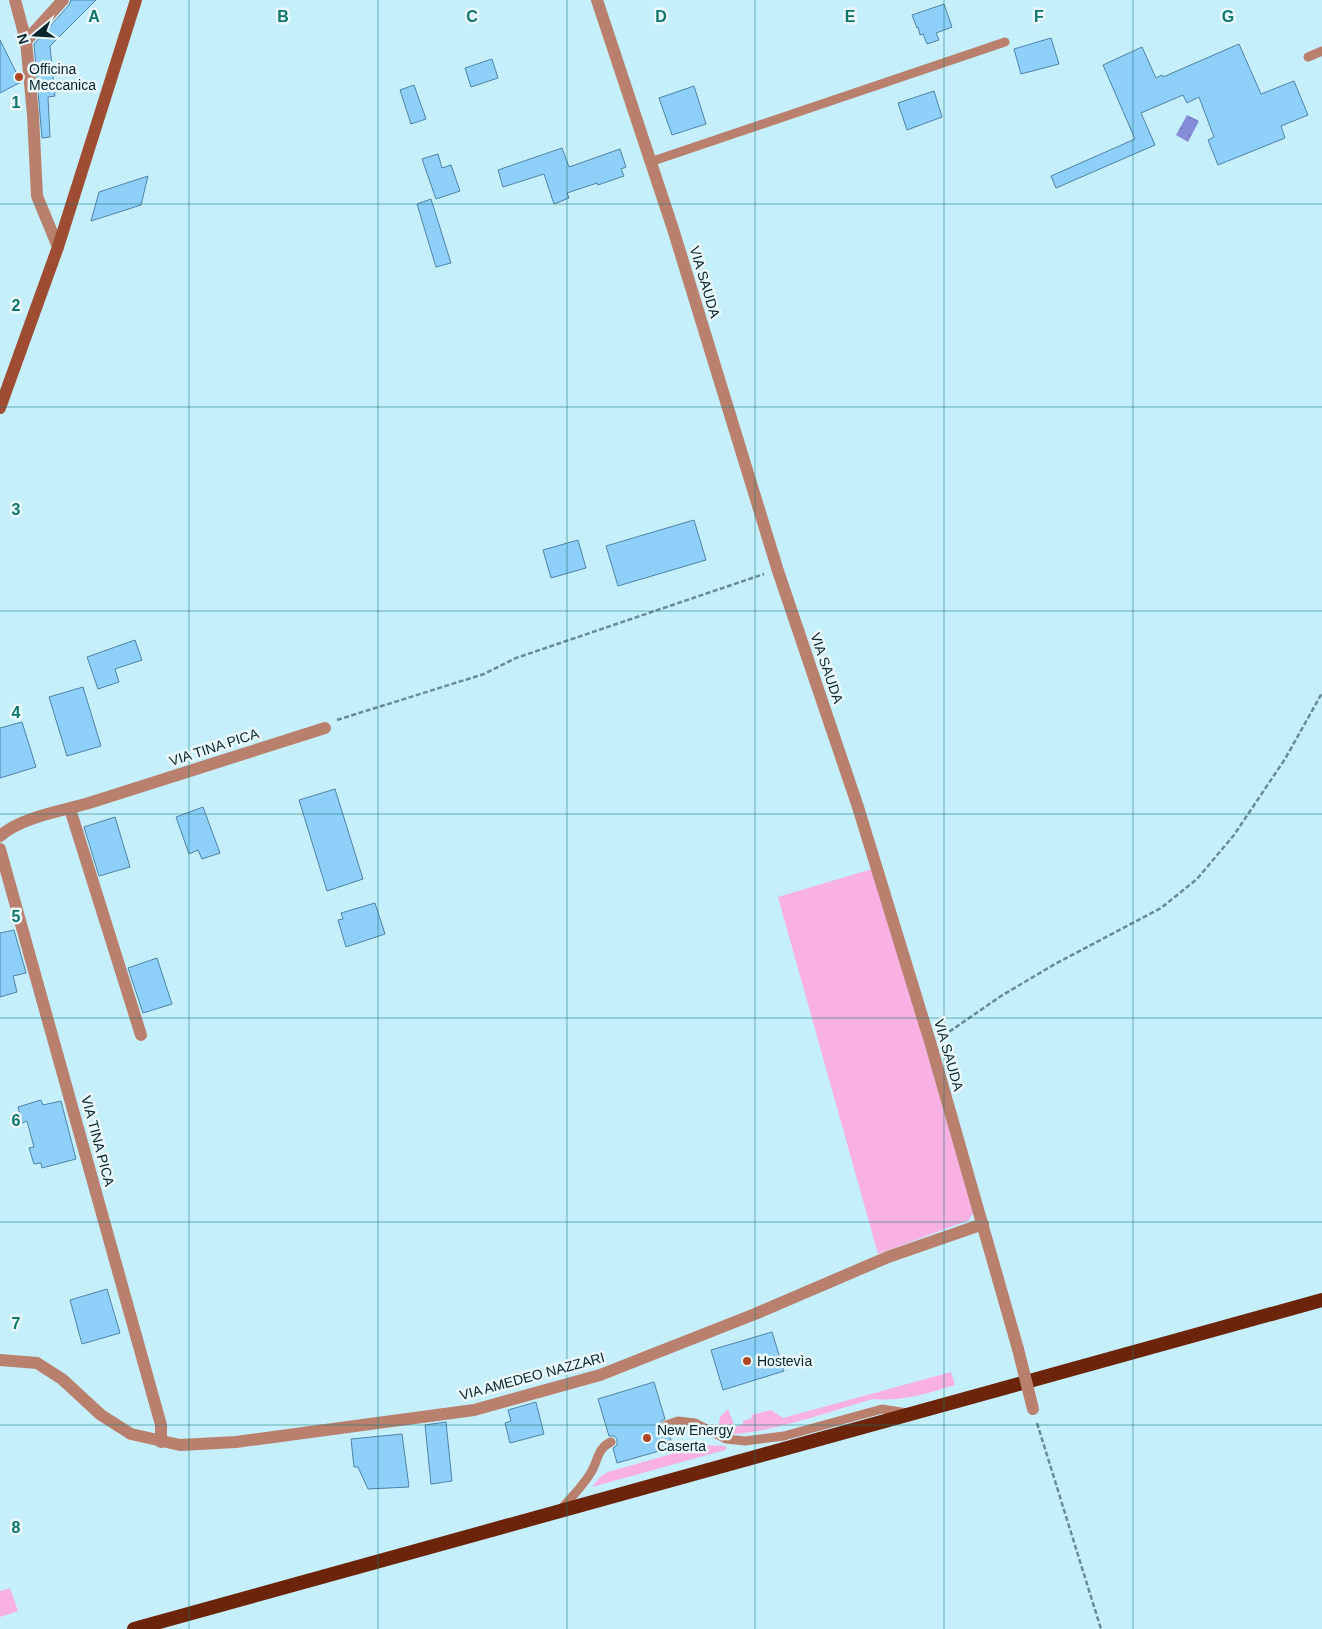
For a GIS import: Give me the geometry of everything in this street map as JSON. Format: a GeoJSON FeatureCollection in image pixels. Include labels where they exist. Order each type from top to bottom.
{"type":"FeatureCollection","features":[{"type":"Feature","properties":{"kind":"highway"},"geometry":{"type":"LineString","coordinates":[[134,1629],[1322,1300]]}},
{"type":"Feature","properties":{"kind":"main road"},"geometry":{"type":"LineString","coordinates":[[0,408],[58,247],[136,0]]}},
{"type":"Feature","properties":{"kind":"street"},"geometry":{"type":"LineString","coordinates":[[15,0],[26,40],[33,115],[37,196],[58,247]]}},
{"type":"Feature","properties":{"kind":"street"},"geometry":{"type":"LineString","coordinates":[[26,40],[63,0]]}},
{"type":"Feature","properties":{"kind":"street","name":"VIA SAUDA"},"geometry":{"type":"LineString","coordinates":[[597,0],[672,229],[778,571],[858,807],[931,1044],[1018,1349],[1033,1409]]}},
{"type":"Feature","properties":{"kind":"street","name":"VIA TINA PICA"},"geometry":{"type":"LineString","coordinates":[[0,836],[5,831],[25,822],[325,728]]}},
{"type":"Feature","properties":{"kind":"street"},"geometry":{"type":"LineString","coordinates":[[70,809],[140,1035]]}},
{"type":"Feature","properties":{"kind":"street","name":"VIA TINA PICA"},"geometry":{"type":"LineString","coordinates":[[0,849],[161,1424],[161,1442]]}},
{"type":"Feature","properties":{"kind":"street","name":"VIA AMEDEO NAZZARI"},"geometry":{"type":"LineString","coordinates":[[0,1360],[36,1363],[62,1379],[101,1416],[131,1434],[180,1445],[236,1442],[474,1410],[600,1375],[755,1314],[888,1257],[983,1224]]}},
{"type":"Feature","properties":{"kind":"lane"},"geometry":{"type":"LineString","coordinates":[[650,162],[1004,42]]}},
{"type":"Feature","properties":{"kind":"lane"},"geometry":{"type":"LineString","coordinates":[[1308,56],[1322,51]]}},
{"type":"Feature","properties":{"kind":"lane"},"geometry":{"type":"LineString","coordinates":[[1307,1304],[1322,1304]]}},
{"type":"Feature","properties":{"kind":"lane"},"geometry":{"type":"LineString","coordinates":[[666,1425],[678,1421],[695,1423],[726,1438],[745,1441],[784,1436],[882,1409],[912,1414]]}},
{"type":"Feature","properties":{"kind":"lane"},"geometry":{"type":"LineString","coordinates":[[559,1512],[591,1473],[599,1453],[606,1444],[611,1442]]}},
{"type":"Feature","properties":{"kind":"path"},"geometry":{"type":"LineString","coordinates":[[325,728],[338,720],[484,674],[516,658],[778,571]]}},
{"type":"Feature","properties":{"kind":"path"},"geometry":{"type":"LineString","coordinates":[[931,1044],[1001,996],[1055,964],[1161,908],[1198,879],[1245,820],[1285,759],[1322,693]]}},
{"type":"Feature","properties":{"kind":"path"},"geometry":{"type":"LineString","coordinates":[[1033,1409],[1101,1629]]}},
{"type":"Feature","properties":{"kind":"shaded area"},"geometry":{"type":"Polygon","coordinates":[[[872,869],[897,948],[973,1213],[969,1220],[878,1254],[778,897],[872,869]]]}},
{"type":"Feature","properties":{"kind":"shaded area"},"geometry":{"type":"Polygon","coordinates":[[[951,1372],[955,1385],[915,1396],[884,1400],[873,1399],[771,1428],[733,1434],[723,1431],[719,1423],[720,1417],[728,1409],[735,1427],[743,1424],[743,1421],[752,1418],[751,1415],[771,1410],[783,1418],[951,1372]]]}},
{"type":"Feature","properties":{"kind":"shaded area"},"geometry":{"type":"Polygon","coordinates":[[[703,1445],[725,1446],[727,1448],[592,1487],[601,1476],[608,1472],[703,1445]]]}},
{"type":"Feature","properties":{"kind":"shaded area"},"geometry":{"type":"Polygon","coordinates":[[[10,1588],[18,1611],[0,1617],[0,1591],[10,1588]]]}},
{"type":"Feature","properties":{"kind":"water"},"geometry":{"type":"Polygon","coordinates":[[[1187,115],[1199,121],[1188,142],[1176,135],[1187,115]]]}},
{"type":"Feature","properties":{"kind":"building"},"geometry":{"type":"Polygon","coordinates":[[[71,0],[96,0],[50,46],[55,96],[48,97],[50,137],[42,138],[34,44],[69,5],[71,0]]]}},
{"type":"Feature","properties":{"kind":"building"},"geometry":{"type":"Polygon","coordinates":[[[944,4],[952,27],[936,33],[939,40],[927,44],[923,34],[920,35],[912,15],[944,4]]]}},
{"type":"Feature","properties":{"kind":"building"},"geometry":{"type":"Polygon","coordinates":[[[1051,38],[1059,64],[1021,74],[1014,49],[1051,38]]]}},
{"type":"Feature","properties":{"kind":"building"},"geometry":{"type":"Polygon","coordinates":[[[0,40],[21,82],[0,93],[0,40]]]}},
{"type":"Feature","properties":{"kind":"building"},"geometry":{"type":"Polygon","coordinates":[[[1239,44],[1261,94],[1294,81],[1308,115],[1281,126],[1285,138],[1218,165],[1208,140],[1214,137],[1199,97],[1187,103],[1183,95],[1141,113],[1155,145],[1056,188],[1051,176],[1135,139],[1103,65],[1142,47],[1156,78],[1162,75],[1163,77],[1239,44]]]}},
{"type":"Feature","properties":{"kind":"building"},"geometry":{"type":"Polygon","coordinates":[[[492,59],[498,78],[471,87],[465,68],[492,59]]]}},
{"type":"Feature","properties":{"kind":"building"},"geometry":{"type":"Polygon","coordinates":[[[414,85],[426,119],[411,124],[400,90],[414,85]]]}},
{"type":"Feature","properties":{"kind":"building"},"geometry":{"type":"Polygon","coordinates":[[[694,86],[706,124],[672,135],[659,98],[694,86]]]}},
{"type":"Feature","properties":{"kind":"building"},"geometry":{"type":"Polygon","coordinates":[[[934,91],[942,117],[907,130],[898,103],[934,91]]]}},
{"type":"Feature","properties":{"kind":"building"},"geometry":{"type":"Polygon","coordinates":[[[562,148],[569,167],[620,149],[626,167],[621,169],[624,176],[567,193],[569,198],[554,204],[544,174],[503,187],[498,170],[562,148]]]}},
{"type":"Feature","properties":{"kind":"building"},"geometry":{"type":"Polygon","coordinates":[[[438,154],[442,168],[451,165],[460,191],[436,199],[422,159],[438,154]]]}},
{"type":"Feature","properties":{"kind":"building"},"geometry":{"type":"Polygon","coordinates":[[[148,176],[141,205],[91,221],[99,192],[148,176]]]}},
{"type":"Feature","properties":{"kind":"building"},"geometry":{"type":"Polygon","coordinates":[[[431,199],[451,263],[436,267],[417,204],[431,199]]]}},
{"type":"Feature","properties":{"kind":"building"},"geometry":{"type":"Polygon","coordinates":[[[694,520],[706,560],[618,586],[606,546],[694,520]]]}},
{"type":"Feature","properties":{"kind":"building"},"geometry":{"type":"Polygon","coordinates":[[[578,540],[586,568],[551,578],[543,550],[578,540]]]}},
{"type":"Feature","properties":{"kind":"building"},"geometry":{"type":"Polygon","coordinates":[[[135,640],[142,660],[115,669],[119,682],[98,689],[87,657],[135,640]]]}},
{"type":"Feature","properties":{"kind":"building"},"geometry":{"type":"Polygon","coordinates":[[[83,687],[101,746],[67,756],[49,697],[83,687]]]}},
{"type":"Feature","properties":{"kind":"building"},"geometry":{"type":"Polygon","coordinates":[[[22,722],[36,767],[0,778],[0,728],[22,722]]]}},
{"type":"Feature","properties":{"kind":"building"},"geometry":{"type":"Polygon","coordinates":[[[335,789],[363,879],[327,891],[299,800],[335,789]]]}},
{"type":"Feature","properties":{"kind":"building"},"geometry":{"type":"Polygon","coordinates":[[[203,807],[220,853],[202,859],[198,850],[189,854],[176,817],[203,807]]]}},
{"type":"Feature","properties":{"kind":"building"},"geometry":{"type":"Polygon","coordinates":[[[115,817],[130,867],[99,876],[84,827],[115,817]]]}},
{"type":"Feature","properties":{"kind":"building"},"geometry":{"type":"Polygon","coordinates":[[[375,903],[385,934],[346,947],[338,920],[343,919],[341,913],[375,903]]]}},
{"type":"Feature","properties":{"kind":"building"},"geometry":{"type":"Polygon","coordinates":[[[14,930],[26,973],[13,976],[17,992],[0,997],[0,933],[14,930]]]}},
{"type":"Feature","properties":{"kind":"building"},"geometry":{"type":"Polygon","coordinates":[[[157,958],[172,1004],[143,1013],[128,968],[157,958]]]}},
{"type":"Feature","properties":{"kind":"building"},"geometry":{"type":"Polygon","coordinates":[[[41,1100],[43,1105],[61,1101],[76,1159],[42,1168],[41,1163],[34,1164],[29,1148],[34,1147],[27,1121],[22,1123],[18,1107],[41,1100]]]}},
{"type":"Feature","properties":{"kind":"building"},"geometry":{"type":"Polygon","coordinates":[[[107,1289],[120,1333],[82,1344],[70,1300],[107,1289]]]}},
{"type":"Feature","properties":{"kind":"building","name":"Hostevìa"},"geometry":{"type":"Polygon","coordinates":[[[772,1332],[784,1371],[723,1390],[711,1350],[772,1332]]]}},
{"type":"Feature","properties":{"kind":"building"},"geometry":{"type":"Polygon","coordinates":[[[654,1382],[665,1419],[661,1421],[660,1426],[662,1430],[668,1431],[673,1447],[617,1463],[613,1448],[617,1445],[617,1439],[614,1436],[609,1436],[598,1399],[654,1382]]]}},
{"type":"Feature","properties":{"kind":"building"},"geometry":{"type":"Polygon","coordinates":[[[536,1402],[544,1434],[510,1443],[505,1423],[511,1421],[508,1410],[536,1402]]]}},
{"type":"Feature","properties":{"kind":"building"},"geometry":{"type":"Polygon","coordinates":[[[446,1422],[452,1481],[431,1484],[425,1425],[446,1422]]]}},
{"type":"Feature","properties":{"kind":"building"},"geometry":{"type":"Polygon","coordinates":[[[402,1434],[409,1487],[368,1489],[358,1467],[354,1467],[351,1439],[402,1434]]]}},
{"type":"Feature","properties":{"kind":"place","name":"Officina Meccanica"},"geometry":{"type":"Point","coordinates":[19,77]}},
{"type":"Feature","properties":{"kind":"place","name":"Hostevìa"},"geometry":{"type":"Point","coordinates":[747,1361]}},
{"type":"Feature","properties":{"kind":"place","name":"New Energy Caserta"},"geometry":{"type":"Point","coordinates":[647,1438]}}]}
